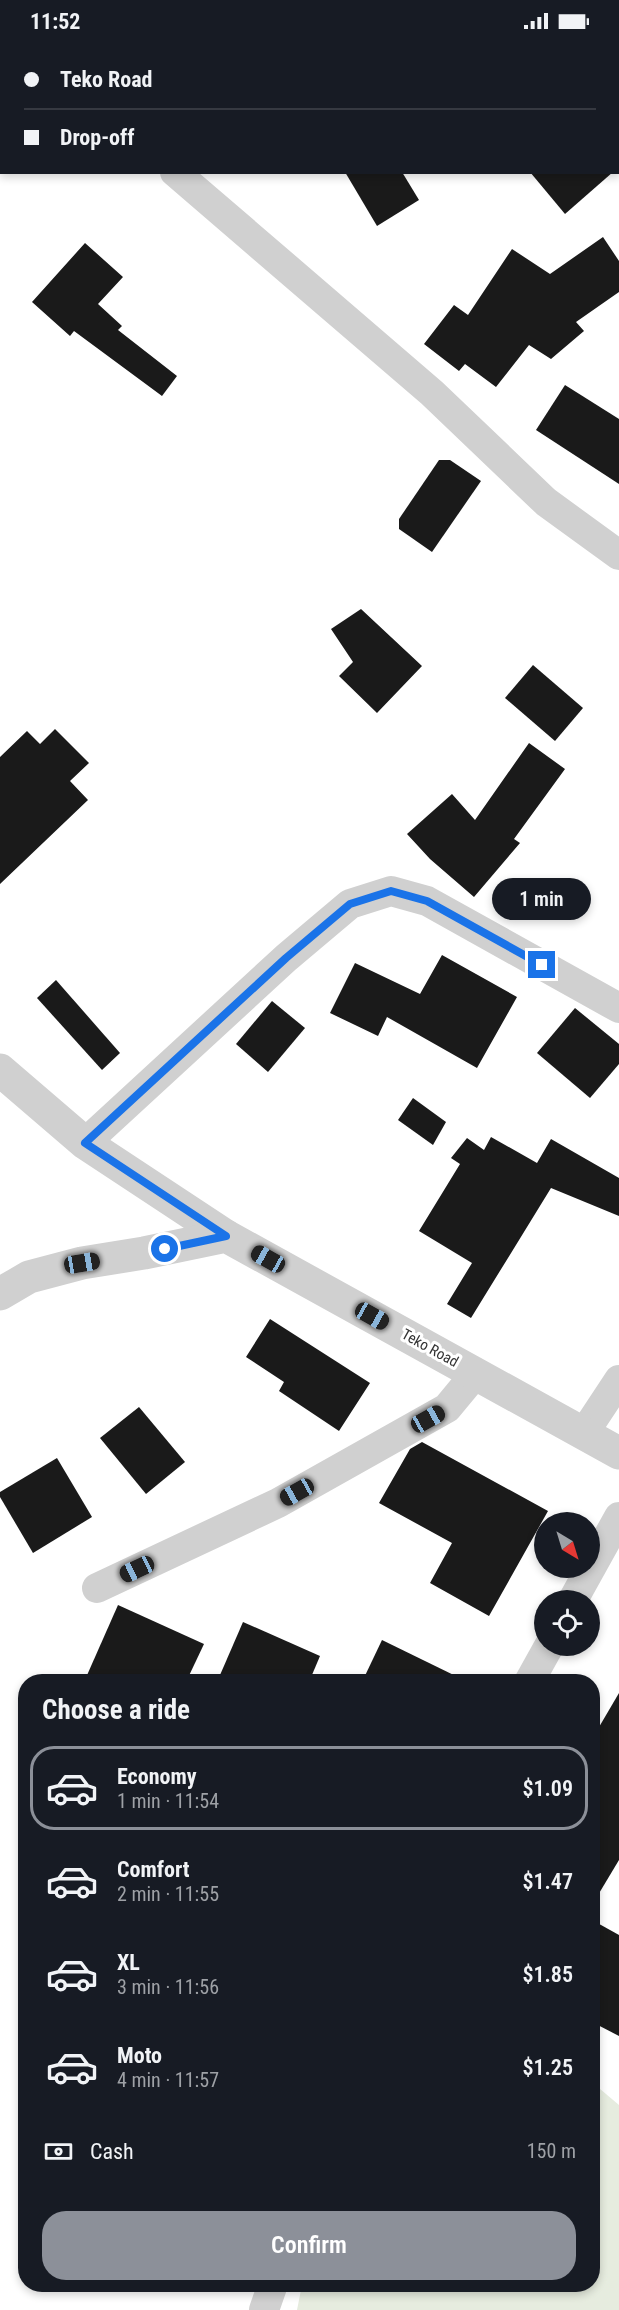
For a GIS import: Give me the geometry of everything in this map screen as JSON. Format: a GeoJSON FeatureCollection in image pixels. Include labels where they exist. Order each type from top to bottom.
{"type":"FeatureCollection","features":[{"type":"Feature","properties":{"kind":"street"},"geometry":{"type":"LineString","coordinates":[[177,174],[432,393],[546,502],[619,555]]}},
{"type":"Feature","properties":{"kind":"street"},"geometry":{"type":"LineString","coordinates":[[85,1143],[286,958],[350,904],[391,891],[427,901],[619,1008]]}},
{"type":"Feature","properties":{"kind":"street","name":"Teko Road"},"geometry":{"type":"LineString","coordinates":[[0,1070],[85,1143],[226,1236],[619,1453]]}},
{"type":"Feature","properties":{"kind":"street"},"geometry":{"type":"LineString","coordinates":[[0,1294],[29,1277],[82,1263],[226,1236]]}},
{"type":"Feature","properties":{"kind":"street"},"geometry":{"type":"LineString","coordinates":[[97,1588],[278,1503],[447,1408],[476,1373]]}},
{"type":"Feature","properties":{"kind":"street"},"geometry":{"type":"LineString","coordinates":[[584,1433],[619,1380]]}},
{"type":"Feature","properties":{"kind":"street"},"geometry":{"type":"LineString","coordinates":[[579,1590],[619,1517]]}},
{"type":"Feature","properties":{"kind":"street"},"geometry":{"type":"LineString","coordinates":[[533,1674],[543,1656]]}},
{"type":"Feature","properties":{"kind":"street"},"geometry":{"type":"LineString","coordinates":[[264,2310],[270,2292]]}},
{"type":"Feature","properties":{"kind":"shaded area"},"geometry":{"type":"Polygon","coordinates":[[[600,2089],[619,2105],[619,2310],[297,2310],[301,2292],[600,2292],[600,2089]]]}},
{"type":"Feature","properties":{"kind":"building"},"geometry":{"type":"Polygon","coordinates":[[[346,174],[403,174],[419,200],[377,226],[346,174]]]}},
{"type":"Feature","properties":{"kind":"building"},"geometry":{"type":"Polygon","coordinates":[[[532,174],[611,174],[565,214],[532,174]]]}},
{"type":"Feature","properties":{"kind":"building"},"geometry":{"type":"Polygon","coordinates":[[[603,237],[619,261],[619,292],[576,322],[584,331],[551,359],[529,345],[496,387],[465,364],[459,371],[424,344],[454,305],[468,315],[512,249],[550,274],[603,237]]]}},
{"type":"Feature","properties":{"kind":"building"},"geometry":{"type":"Polygon","coordinates":[[[85,243],[123,277],[98,304],[122,326],[118,330],[177,376],[162,396],[74,331],[70,336],[32,302],[85,243]]]}},
{"type":"Feature","properties":{"kind":"building"},"geometry":{"type":"Polygon","coordinates":[[[565,385],[619,419],[619,484],[536,430],[565,385]]]}},
{"type":"Feature","properties":{"kind":"building"},"geometry":{"type":"Polygon","coordinates":[[[439,460],[450,460],[481,481],[432,552],[399,529],[399,519],[439,460]]]}},
{"type":"Feature","properties":{"kind":"building"},"geometry":{"type":"Polygon","coordinates":[[[361,609],[422,666],[377,713],[339,676],[353,662],[331,629],[361,609]]]}},
{"type":"Feature","properties":{"kind":"building"},"geometry":{"type":"Polygon","coordinates":[[[533,665],[583,708],[555,741],[505,698],[533,665]]]}},
{"type":"Feature","properties":{"kind":"building"},"geometry":{"type":"Polygon","coordinates":[[[55,729],[89,763],[70,781],[88,800],[0,884],[0,757],[27,731],[40,744],[55,729]]]}},
{"type":"Feature","properties":{"kind":"building"},"geometry":{"type":"Polygon","coordinates":[[[529,743],[565,769],[514,839],[520,843],[474,897],[430,859],[407,834],[452,794],[475,820],[529,743]]]}},
{"type":"Feature","properties":{"kind":"building"},"geometry":{"type":"Polygon","coordinates":[[[442,955],[517,997],[477,1068],[387,1017],[378,1036],[330,1013],[355,963],[420,994],[442,955]]]}},
{"type":"Feature","properties":{"kind":"building"},"geometry":{"type":"Polygon","coordinates":[[[56,980],[120,1053],[102,1070],[37,998],[56,980]]]}},
{"type":"Feature","properties":{"kind":"building"},"geometry":{"type":"Polygon","coordinates":[[[272,1001],[305,1028],[268,1072],[236,1044],[272,1001]]]}},
{"type":"Feature","properties":{"kind":"building"},"geometry":{"type":"Polygon","coordinates":[[[575,1008],[619,1044],[619,1064],[590,1098],[537,1053],[575,1008]]]}},
{"type":"Feature","properties":{"kind":"building"},"geometry":{"type":"Polygon","coordinates":[[[413,1098],[446,1122],[433,1145],[398,1120],[413,1098]]]}},
{"type":"Feature","properties":{"kind":"building"},"geometry":{"type":"Polygon","coordinates":[[[491,1137],[537,1163],[551,1139],[619,1178],[619,1216],[551,1188],[471,1318],[447,1304],[472,1263],[419,1231],[460,1164],[451,1158],[467,1138],[484,1150],[491,1137]]]}},
{"type":"Feature","properties":{"kind":"building"},"geometry":{"type":"Polygon","coordinates":[[[270,1319],[370,1383],[339,1431],[279,1391],[284,1382],[246,1357],[270,1319]]]}},
{"type":"Feature","properties":{"kind":"building"},"geometry":{"type":"Polygon","coordinates":[[[139,1407],[185,1462],[146,1494],[100,1438],[139,1407]]]}},
{"type":"Feature","properties":{"kind":"building"},"geometry":{"type":"Polygon","coordinates":[[[422,1442],[548,1511],[534,1512],[534,1536],[489,1616],[430,1583],[452,1543],[379,1503],[410,1449],[422,1442]]]}},
{"type":"Feature","properties":{"kind":"building"},"geometry":{"type":"Polygon","coordinates":[[[57,1458],[92,1517],[33,1553],[0,1497],[0,1492],[57,1458]]]}},
{"type":"Feature","properties":{"kind":"building"},"geometry":{"type":"Polygon","coordinates":[[[118,1605],[204,1644],[190,1674],[88,1674],[118,1605]]]}},
{"type":"Feature","properties":{"kind":"building"},"geometry":{"type":"Polygon","coordinates":[[[243,1622],[320,1656],[312,1674],[220,1674],[243,1622]]]}},
{"type":"Feature","properties":{"kind":"building"},"geometry":{"type":"Polygon","coordinates":[[[382,1640],[452,1674],[366,1674],[382,1640]]]}},
{"type":"Feature","properties":{"kind":"building"},"geometry":{"type":"Polygon","coordinates":[[[619,1693],[619,1860],[600,1892],[600,1725],[619,1693]]]}},
{"type":"Feature","properties":{"kind":"building"},"geometry":{"type":"Polygon","coordinates":[[[600,1924],[619,1935],[619,2036],[600,2026],[600,1924]]]}},
{"type":"Feature","properties":{"kind":"route"},"geometry":{"type":"LineString","coordinates":[[165,1249],[226,1236],[85,1143],[286,958],[350,904],[391,891],[427,901],[542,965]]}}]}
